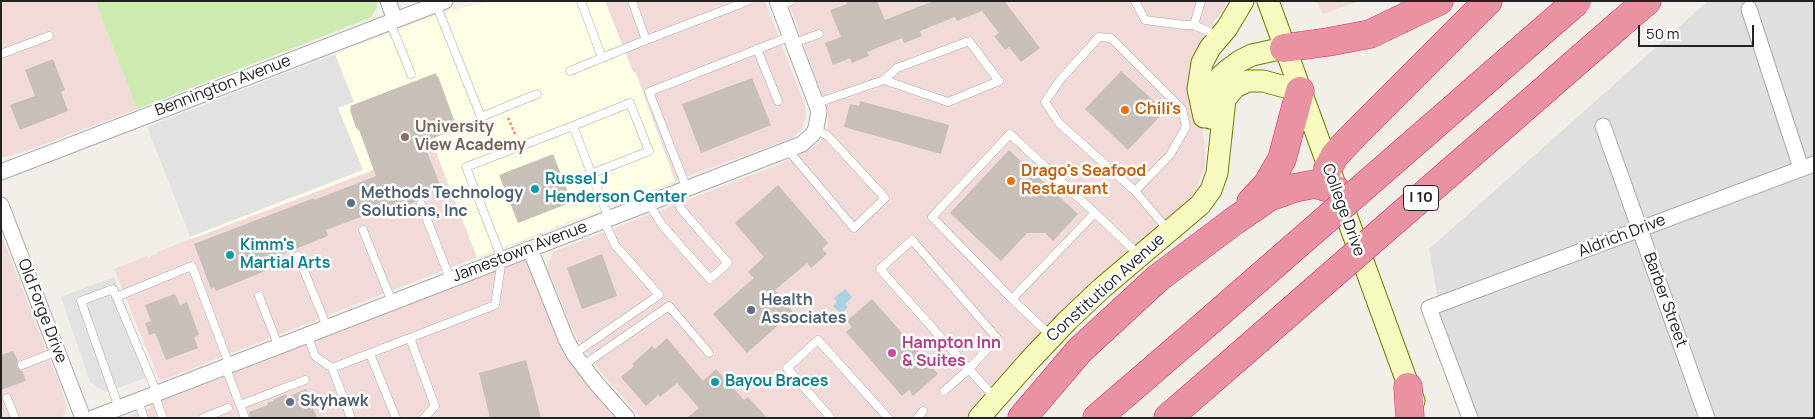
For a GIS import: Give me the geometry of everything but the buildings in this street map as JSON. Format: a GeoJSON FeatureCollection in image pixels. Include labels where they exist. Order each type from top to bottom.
{"type":"FeatureCollection","features":[{"type":"Feature","properties":{"kind":"highway"},"geometry":{"type":"LineString","coordinates":[[1284,48],[1370,34],[1439,1]]}},
{"type":"Feature","properties":{"kind":"highway"},"geometry":{"type":"LineString","coordinates":[[1022,418],[1079,351],[1158,278],[1234,221],[1270,197],[1294,188],[1332,179],[1335,155],[1488,1]]}},
{"type":"Feature","properties":{"kind":"highway"},"geometry":{"type":"LineString","coordinates":[[1097,418],[1577,1]]}},
{"type":"Feature","properties":{"kind":"highway","name":"I 10"},"geometry":{"type":"LineString","coordinates":[[1168,418],[1647,1]]}},
{"type":"Feature","properties":{"kind":"highway"},"geometry":{"type":"LineString","coordinates":[[1234,221],[1267,185],[1278,168],[1300,91]]}},
{"type":"Feature","properties":{"kind":"highway"},"geometry":{"type":"LineString","coordinates":[[1408,386],[1410,418]]}},
{"type":"Feature","properties":{"kind":"street"},"geometry":{"type":"LineString","coordinates":[[388,1],[392,21]]}},
{"type":"Feature","properties":{"kind":"street","name":"Constitution Avenue"},"geometry":{"type":"LineString","coordinates":[[1214,143],[1200,104],[1198,82],[1206,55],[1227,28],[1242,1]]}},
{"type":"Feature","properties":{"kind":"street","name":"College Drive"},"geometry":{"type":"LineString","coordinates":[[1268,1],[1420,418]]}},
{"type":"Feature","properties":{"kind":"street","name":"Bennington Avenue"},"geometry":{"type":"LineString","coordinates":[[1,172],[441,3]]}},
{"type":"Feature","properties":{"kind":"street"},"geometry":{"type":"LineString","coordinates":[[783,3],[792,40],[817,103],[818,120],[815,129]]}},
{"type":"Feature","properties":{"kind":"street"},"geometry":{"type":"LineString","coordinates":[[1750,5],[1808,166]]}},
{"type":"Feature","properties":{"kind":"street","name":"Constitution Avenue"},"geometry":{"type":"LineString","coordinates":[[978,418],[1052,337],[1102,288],[1200,205],[1211,190],[1217,173],[1211,99],[1214,89],[1221,76],[1240,60],[1252,55],[1284,48]]}},
{"type":"Feature","properties":{"kind":"street","name":"Constitution Avenue"},"geometry":{"type":"LineString","coordinates":[[1214,143],[1225,99],[1235,87],[1248,81],[1263,81],[1300,91]]}},
{"type":"Feature","properties":{"kind":"street","name":"Barber Street"},"geometry":{"type":"LineString","coordinates":[[1603,126],[1707,418]]}},
{"type":"Feature","properties":{"kind":"street","name":"Jamestown Avenue"},"geometry":{"type":"LineString","coordinates":[[94,418],[327,326],[788,150],[808,139],[815,129]]}},
{"type":"Feature","properties":{"kind":"street","name":"Aldrich Drive"},"geometry":{"type":"LineString","coordinates":[[1470,418],[1429,308],[1808,166]]}},
{"type":"Feature","properties":{"kind":"street","name":"Old Forge Drive"},"geometry":{"type":"LineString","coordinates":[[2,209],[83,418]]}},
{"type":"Feature","properties":{"kind":"street"},"geometry":{"type":"LineString","coordinates":[[530,249],[566,339],[578,360],[627,418]]}},
{"type":"Feature","properties":{"kind":"lane"},"geometry":{"type":"LineString","coordinates":[[581,1],[602,58]]}},
{"type":"Feature","properties":{"kind":"lane"},"geometry":{"type":"LineString","coordinates":[[632,1],[646,40]]}},
{"type":"Feature","properties":{"kind":"lane"},"geometry":{"type":"LineString","coordinates":[[570,71],[748,1]]}},
{"type":"Feature","properties":{"kind":"lane"},"geometry":{"type":"LineString","coordinates":[[1135,1],[1144,20],[1194,25],[1220,37]]}},
{"type":"Feature","properties":{"kind":"lane"},"geometry":{"type":"LineString","coordinates":[[1194,25],[1201,1]]}},
{"type":"Feature","properties":{"kind":"lane"},"geometry":{"type":"LineString","coordinates":[[441,3],[481,117],[536,94]]}},
{"type":"Feature","properties":{"kind":"lane"},"geometry":{"type":"LineString","coordinates":[[392,21],[411,74]]}},
{"type":"Feature","properties":{"kind":"lane"},"geometry":{"type":"LineString","coordinates":[[649,204],[662,225],[710,279],[728,263],[681,209],[681,191],[649,92],[757,49],[819,34]]}},
{"type":"Feature","properties":{"kind":"lane"},"geometry":{"type":"LineString","coordinates":[[1,54],[48,36]]}},
{"type":"Feature","properties":{"kind":"lane"},"geometry":{"type":"LineString","coordinates":[[1135,191],[1170,155],[1186,127],[1182,109],[1111,38],[1099,37],[1060,80],[1045,102],[1059,123],[1135,191],[1169,232]]}},
{"type":"Feature","properties":{"kind":"lane"},"geometry":{"type":"LineString","coordinates":[[817,103],[884,80],[897,68],[969,41],[998,81],[948,102],[884,80]]}},
{"type":"Feature","properties":{"kind":"lane"},"geometry":{"type":"LineString","coordinates":[[757,49],[778,101]]}},
{"type":"Feature","properties":{"kind":"lane"},"geometry":{"type":"LineString","coordinates":[[332,368],[495,304],[502,259],[466,167],[630,103],[649,152],[591,174]]}},
{"type":"Feature","properties":{"kind":"lane"},"geometry":{"type":"LineString","coordinates":[[573,126],[615,245],[659,295],[578,360]]}},
{"type":"Feature","properties":{"kind":"lane"},"geometry":{"type":"LineString","coordinates":[[788,150],[854,228],[885,198],[828,136],[815,129]]}},
{"type":"Feature","properties":{"kind":"lane"},"geometry":{"type":"LineString","coordinates":[[1052,337],[932,217],[1010,134],[1141,256]]}},
{"type":"Feature","properties":{"kind":"lane"},"geometry":{"type":"LineString","coordinates":[[421,204],[450,279]]}},
{"type":"Feature","properties":{"kind":"lane"},"geometry":{"type":"LineString","coordinates":[[1012,299],[1095,213]]}},
{"type":"Feature","properties":{"kind":"lane"},"geometry":{"type":"LineString","coordinates":[[363,230],[392,302]]}},
{"type":"Feature","properties":{"kind":"lane"},"geometry":{"type":"LineString","coordinates":[[944,391],[968,369],[997,338],[912,240],[880,270],[968,369],[995,399]]}},
{"type":"Feature","properties":{"kind":"lane"},"geometry":{"type":"LineString","coordinates":[[298,256],[327,326]]}},
{"type":"Feature","properties":{"kind":"lane"},"geometry":{"type":"LineString","coordinates":[[116,297],[192,266],[245,418]]}},
{"type":"Feature","properties":{"kind":"lane"},"geometry":{"type":"LineString","coordinates":[[119,408],[81,300],[113,289],[156,393],[164,418]]}},
{"type":"Feature","properties":{"kind":"lane"},"geometry":{"type":"LineString","coordinates":[[259,296],[278,346]]}},
{"type":"Feature","properties":{"kind":"lane"},"geometry":{"type":"LineString","coordinates":[[578,360],[669,306],[709,353]]}},
{"type":"Feature","properties":{"kind":"lane"},"geometry":{"type":"LineString","coordinates":[[308,334],[315,356],[332,368],[351,418]]}},
{"type":"Feature","properties":{"kind":"lane"},"geometry":{"type":"LineString","coordinates":[[410,338],[435,406],[424,418]]}},
{"type":"Feature","properties":{"kind":"lane"},"geometry":{"type":"LineString","coordinates":[[830,418],[787,368],[818,340],[888,418]]}},
{"type":"Feature","properties":{"kind":"lane"},"geometry":{"type":"LineString","coordinates":[[22,365],[58,351]]}},
{"type":"Feature","properties":{"kind":"lane"},"geometry":{"type":"LineString","coordinates":[[370,354],[396,418]]}},
{"type":"Feature","properties":{"kind":"lane"},"geometry":{"type":"LineString","coordinates":[[240,405],[305,380]]}},
{"type":"Feature","properties":{"kind":"lane"},"geometry":{"type":"LineString","coordinates":[[6,398],[15,418]]}},
{"type":"Feature","properties":{"kind":"lane"},"geometry":{"type":"LineString","coordinates":[[138,401],[144,418]]}},
{"type":"Feature","properties":{"kind":"lane"},"geometry":{"type":"LineString","coordinates":[[203,418],[228,408]]}},
{"type":"Feature","properties":{"kind":"lane"},"geometry":{"type":"LineString","coordinates":[[917,418],[923,411]]}},
{"type":"Feature","properties":{"kind":"shaded area"},"geometry":{"type":"Polygon","coordinates":[[[1,1],[95,1],[137,109],[20,153],[1,157],[1,1]]]}},
{"type":"Feature","properties":{"kind":"shaded area","name":"University View Academy"},"geometry":{"type":"Polygon","coordinates":[[[492,1],[605,1],[633,72],[635,72],[675,181],[477,257],[434,147],[191,239],[147,127],[423,20],[453,10],[492,1]]]}},
{"type":"Feature","properties":{"kind":"shaded area"},"geometry":{"type":"Polygon","coordinates":[[[605,1],[765,1],[805,106],[806,118],[801,130],[792,138],[675,181],[636,72],[633,73],[605,1]]]}},
{"type":"Feature","properties":{"kind":"shaded area"},"geometry":{"type":"Polygon","coordinates":[[[788,1],[1227,1],[1224,9],[1215,20],[1199,55],[1195,103],[1204,138],[1205,166],[1195,191],[1188,202],[1093,285],[969,418],[641,418],[600,371],[578,340],[571,326],[548,269],[553,253],[775,166],[809,150],[819,143],[828,126],[828,111],[788,1]]]}},
{"type":"Feature","properties":{"kind":"shaded area"},"geometry":{"type":"Polygon","coordinates":[[[1316,1],[1359,1],[1323,14],[1316,1]]]}},
{"type":"Feature","properties":{"kind":"shaded area"},"geometry":{"type":"Polygon","coordinates":[[[1708,1],[1814,1],[1814,418],[1477,418],[1443,329],[1429,249],[1708,1]]]}},
{"type":"Feature","properties":{"kind":"shaded area"},"geometry":{"type":"Polygon","coordinates":[[[335,54],[354,102],[338,108],[363,170],[190,237],[147,127],[335,54]]]}},
{"type":"Feature","properties":{"kind":"shaded area"},"geometry":{"type":"Polygon","coordinates":[[[434,147],[477,257],[160,381],[114,269],[147,256],[148,258],[157,254],[157,252],[434,147]]]}},
{"type":"Feature","properties":{"kind":"shaded area"},"geometry":{"type":"Polygon","coordinates":[[[1,234],[65,399],[66,410],[62,418],[1,418],[1,234]]]}},
{"type":"Feature","properties":{"kind":"shaded area"},"geometry":{"type":"Polygon","coordinates":[[[530,249],[566,339],[628,418],[124,418],[150,408],[157,393],[530,249]]]}},
{"type":"Feature","properties":{"kind":"shaded area"},"geometry":{"type":"Polygon","coordinates":[[[114,277],[153,375],[107,392],[90,382],[61,297],[114,277]]]}},
{"type":"Feature","properties":{"kind":"green space"},"geometry":{"type":"Polygon","coordinates":[[[95,1],[376,1],[377,7],[371,17],[362,21],[137,109],[95,1]]]}},
{"type":"Feature","properties":{"kind":"water"},"geometry":{"type":"Polygon","coordinates":[[[845,289],[852,297],[845,304],[848,307],[841,314],[833,306],[837,302],[834,298],[845,289]]]}},
{"type":"Feature","properties":{"kind":"place","name":"Chili's"},"geometry":{"type":"Point","coordinates":[1125,110]}},
{"type":"Feature","properties":{"kind":"place","name":"University View Academy"},"geometry":{"type":"Point","coordinates":[405,137]}},
{"type":"Feature","properties":{"kind":"place","name":"Drago's Seafood Restaurant"},"geometry":{"type":"Point","coordinates":[1011,181]}},
{"type":"Feature","properties":{"kind":"place","name":"Russel J Henderson Center"},"geometry":{"type":"Point","coordinates":[535,189]}},
{"type":"Feature","properties":{"kind":"place","name":"Methods Technology Solutions, Inc"},"geometry":{"type":"Point","coordinates":[351,203]}},
{"type":"Feature","properties":{"kind":"place","name":"Kimm's Martial Arts"},"geometry":{"type":"Point","coordinates":[230,255]}},
{"type":"Feature","properties":{"kind":"place","name":"Health Associates"},"geometry":{"type":"Point","coordinates":[751,310]}},
{"type":"Feature","properties":{"kind":"place","name":"Hampton Inn & Suites"},"geometry":{"type":"Point","coordinates":[892,353]}},
{"type":"Feature","properties":{"kind":"place","name":"Bayou Braces"},"geometry":{"type":"Point","coordinates":[715,382]}},
{"type":"Feature","properties":{"kind":"place","name":"Skyhawk"},"geometry":{"type":"Point","coordinates":[290,402]}}]}
